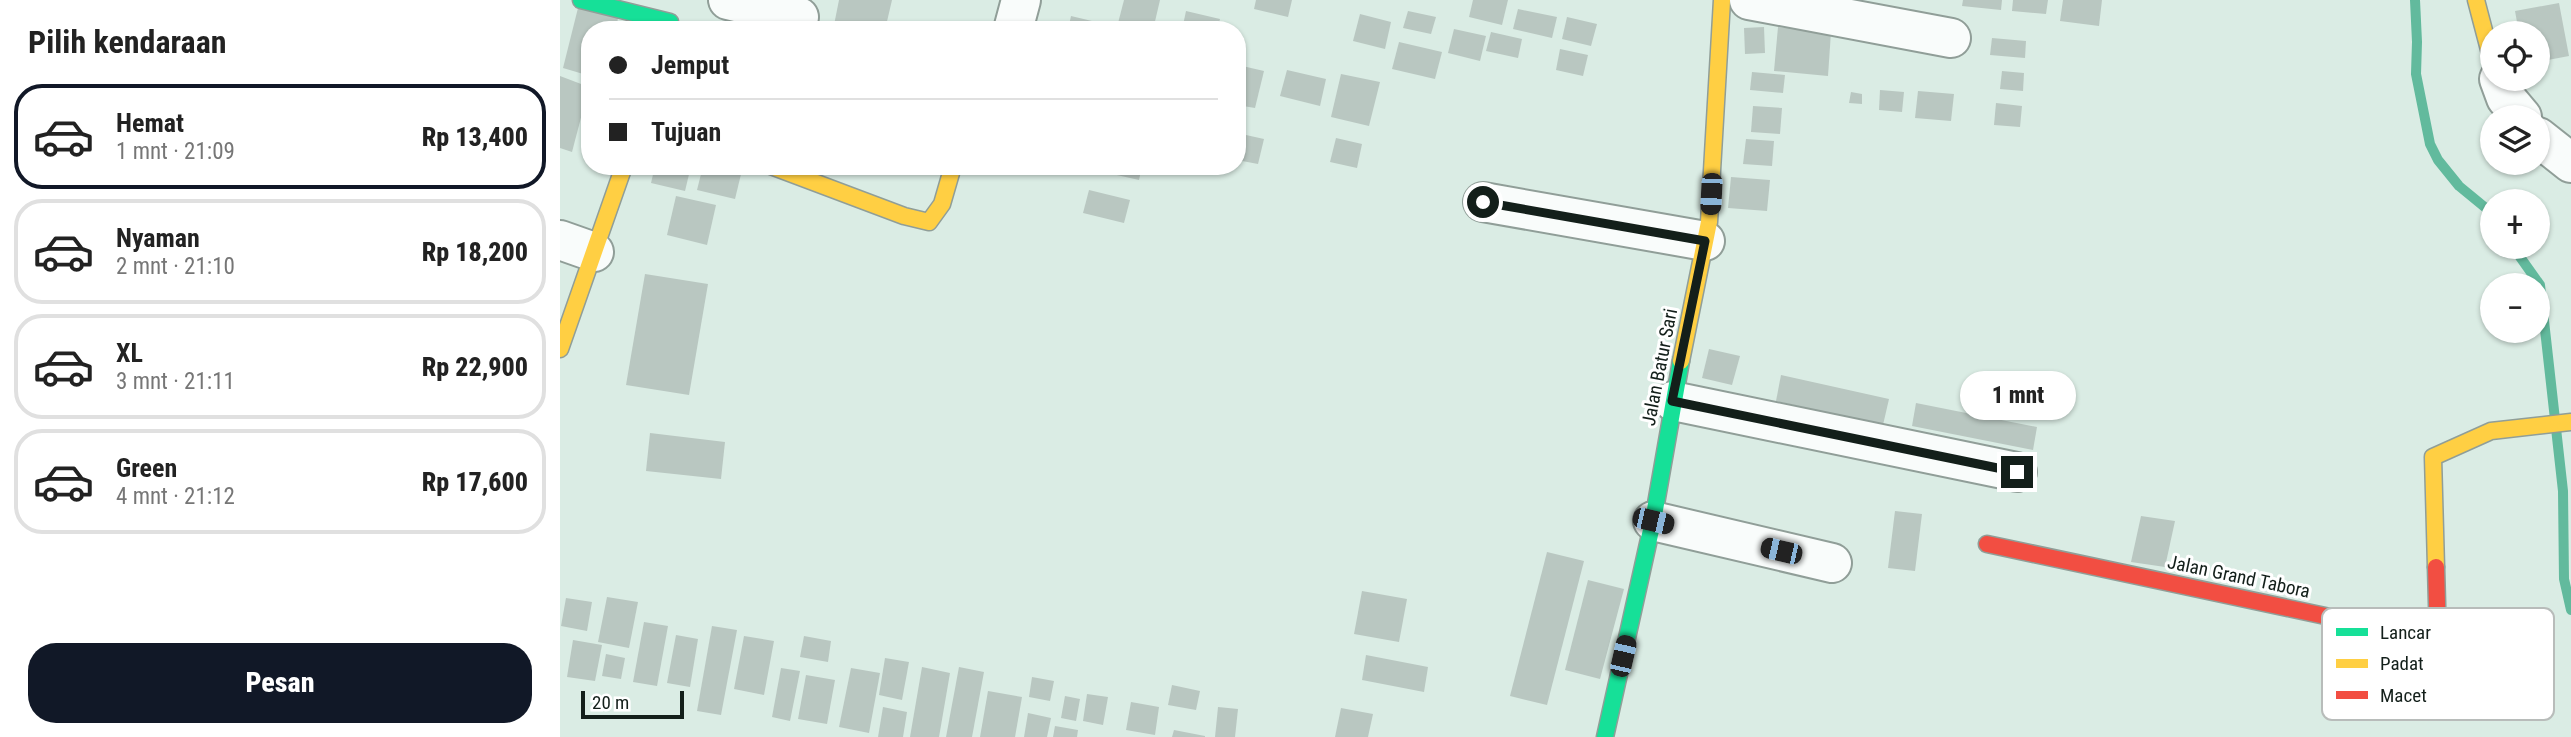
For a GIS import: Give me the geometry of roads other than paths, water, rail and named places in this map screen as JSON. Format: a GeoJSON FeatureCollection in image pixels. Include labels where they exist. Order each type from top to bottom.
{"type":"FeatureCollection","features":[{"type":"Feature","properties":{"kind":"street"},"geometry":{"type":"LineString","coordinates":[[581,0],[670,21]]}},
{"type":"Feature","properties":{"kind":"street"},"geometry":{"type":"LineString","coordinates":[[728,0],[799,17]]}},
{"type":"Feature","properties":{"kind":"street"},"geometry":{"type":"LineString","coordinates":[[1015,21],[1021,0]]}},
{"type":"Feature","properties":{"kind":"street","name":"Jalan Batur Sari"},"geometry":{"type":"LineString","coordinates":[[1605,737],[1653,521],[1672,401],[1709,222],[1722,0]]}},
{"type":"Feature","properties":{"kind":"street"},"geometry":{"type":"LineString","coordinates":[[1749,0],[1951,38]]}},
{"type":"Feature","properties":{"kind":"street"},"geometry":{"type":"LineString","coordinates":[[2476,0],[2482,21]]}},
{"type":"Feature","properties":{"kind":"street"},"geometry":{"type":"LineString","coordinates":[[2550,146],[2571,163]]}},
{"type":"Feature","properties":{"kind":"street"},"geometry":{"type":"LineString","coordinates":[[560,349],[577,246],[619,175]]}},
{"type":"Feature","properties":{"kind":"street"},"geometry":{"type":"LineString","coordinates":[[795,175],[904,216],[929,222],[935,218],[950,175]]}},
{"type":"Feature","properties":{"kind":"street"},"geometry":{"type":"LineString","coordinates":[[1483,202],[1705,241]]}},
{"type":"Feature","properties":{"kind":"street"},"geometry":{"type":"LineString","coordinates":[[1672,401],[2017,472]]}},
{"type":"Feature","properties":{"kind":"street","name":"Jalan Grand Tabora"},"geometry":{"type":"LineString","coordinates":[[2437,608],[2433,457],[2491,431],[2570,422]]}},
{"type":"Feature","properties":{"kind":"street"},"geometry":{"type":"LineString","coordinates":[[1653,521],[1832,563]]}},
{"type":"Feature","properties":{"kind":"street","name":"Jalan Grand Tabora"},"geometry":{"type":"LineString","coordinates":[[1987,544],[2322,615]]}},
{"type":"Feature","properties":{"kind":"waterway"},"geometry":{"type":"LineString","coordinates":[[2415,0],[2416,74],[2430,144],[2438,160],[2459,186],[2480,203]]}},
{"type":"Feature","properties":{"kind":"waterway"},"geometry":{"type":"LineString","coordinates":[[2522,259],[2540,285],[2563,491],[2564,579],[2571,610]]}}]}
